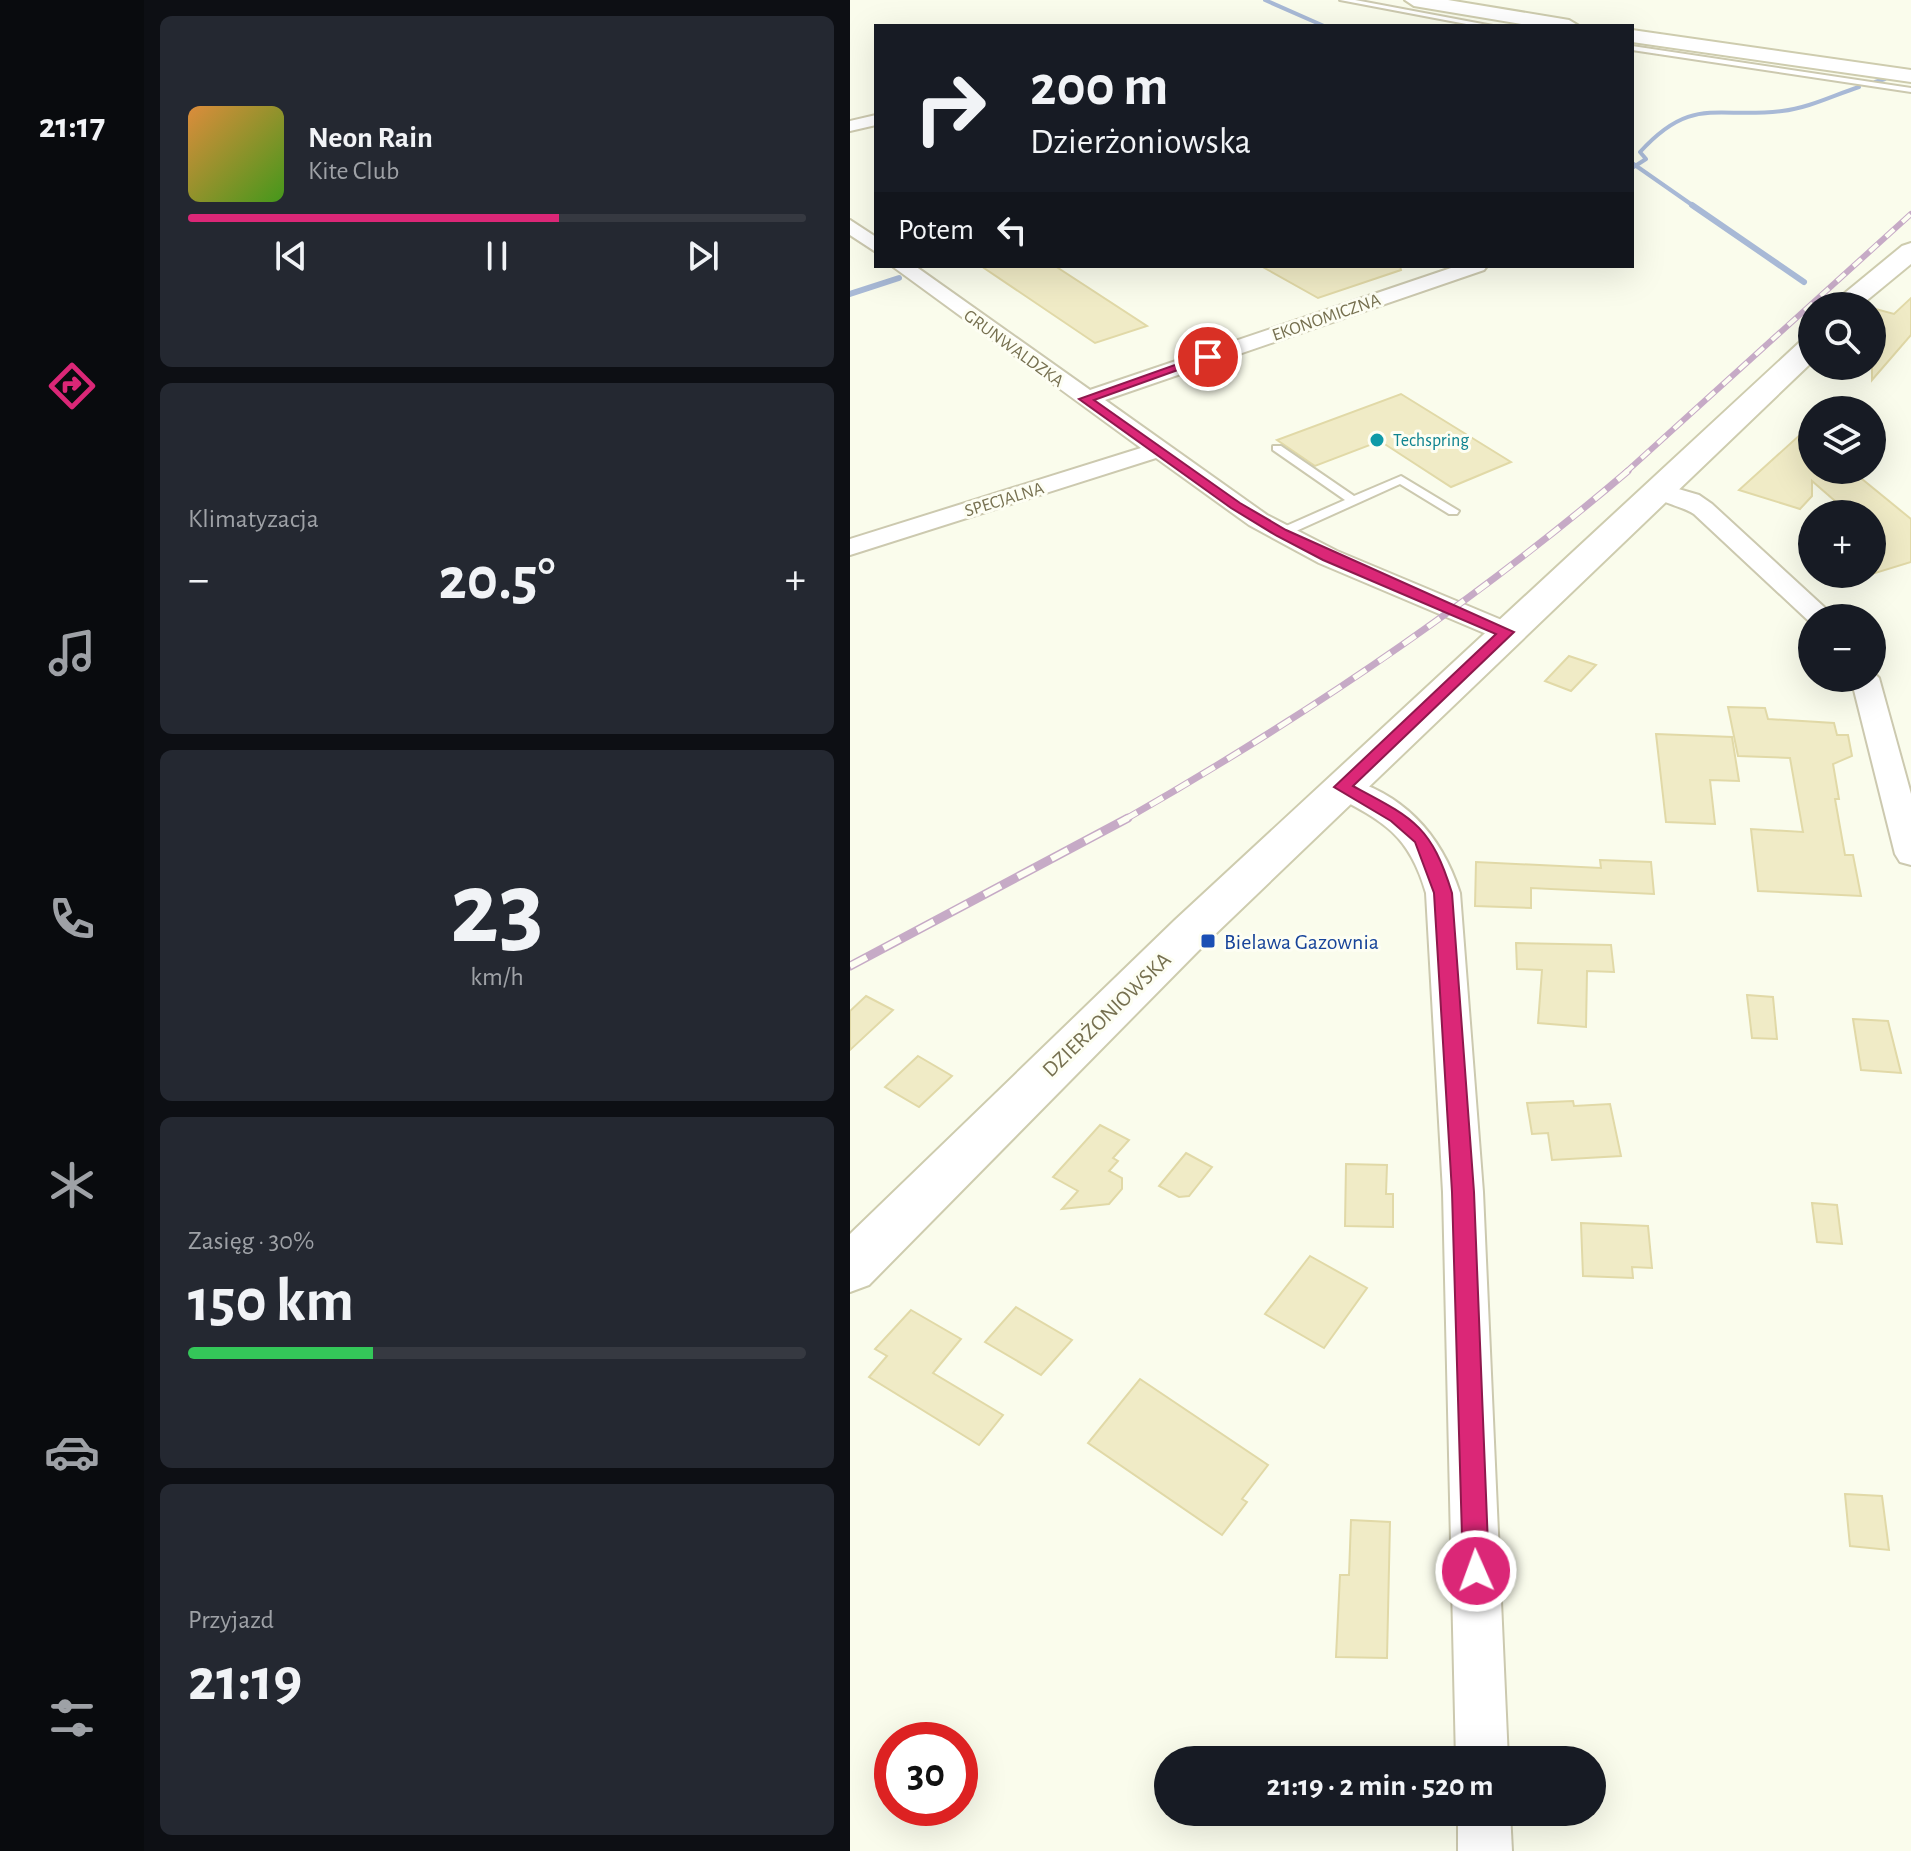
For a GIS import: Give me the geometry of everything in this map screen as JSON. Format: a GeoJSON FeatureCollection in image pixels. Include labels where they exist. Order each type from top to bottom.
{"type":"FeatureCollection","features":[{"type":"Feature","properties":{"kind":"main road"},"geometry":{"type":"LineString","coordinates":[[1414,0],[1558,24]]}},
{"type":"Feature","properties":{"kind":"main road"},"geometry":{"type":"LineString","coordinates":[[1523,18],[1570,24]]}},
{"type":"Feature","properties":{"kind":"main road"},"geometry":{"type":"LineString","coordinates":[[1634,34],[1911,74]]}},
{"type":"Feature","properties":{"kind":"main road"},"geometry":{"type":"LineString","coordinates":[[1860,292],[1911,251]]}},
{"type":"Feature","properties":{"kind":"main road"},"geometry":{"type":"LineString","coordinates":[[1881,292],[1911,268]]}},
{"type":"Feature","properties":{"kind":"main road","name":"DZIERŻONIOWSKA"},"geometry":{"type":"LineString","coordinates":[[850,1269],[1072,1045],[1798,359]]}},
{"type":"Feature","properties":{"kind":"street"},"geometry":{"type":"LineString","coordinates":[[850,126],[874,120]]}},
{"type":"Feature","properties":{"kind":"street"},"geometry":{"type":"LineString","coordinates":[[850,226],[874,244]]}},
{"type":"Feature","properties":{"kind":"street","name":"GRUNWALDZKA"},"geometry":{"type":"LineString","coordinates":[[905,268],[1085,399],[1281,533],[1328,557],[1506,632]]}},
{"type":"Feature","properties":{"kind":"street","name":"EKONOMICZNA"},"geometry":{"type":"LineString","coordinates":[[1085,399],[1471,268]]}},
{"type":"Feature","properties":{"kind":"street","name":"SPECJALNA"},"geometry":{"type":"LineString","coordinates":[[850,547],[1158,450]]}},
{"type":"Feature","properties":{"kind":"street"},"geometry":{"type":"LineString","coordinates":[[1658,490],[1690,500],[1703,509],[1807,604]]}},
{"type":"Feature","properties":{"kind":"street"},"geometry":{"type":"LineString","coordinates":[[1869,692],[1911,854]]}},
{"type":"Feature","properties":{"kind":"street"},"geometry":{"type":"LineString","coordinates":[[1342,787],[1397,817],[1422,838],[1432,855],[1443,893],[1463,1192],[1482,1746]]}},
{"type":"Feature","properties":{"kind":"street"},"geometry":{"type":"LineString","coordinates":[[1484,1826],[1485,1851]]}},
{"type":"Feature","properties":{"kind":"lane"},"geometry":{"type":"LineString","coordinates":[[1343,0],[1478,24]]}},
{"type":"Feature","properties":{"kind":"lane"},"geometry":{"type":"LineString","coordinates":[[1634,48],[1911,90]]}},
{"type":"Feature","properties":{"kind":"lane"},"geometry":{"type":"LineString","coordinates":[[1277,448],[1353,500]]}},
{"type":"Feature","properties":{"kind":"lane"},"geometry":{"type":"LineString","coordinates":[[1281,533],[1401,479],[1453,511]]}},
{"type":"Feature","properties":{"kind":"building"},"geometry":{"type":"Polygon","coordinates":[[[984,268],[1058,268],[1147,326],[1095,343],[984,268]]]}},
{"type":"Feature","properties":{"kind":"building"},"geometry":{"type":"Polygon","coordinates":[[[1265,268],[1400,268],[1401,270],[1318,298],[1265,268]]]}},
{"type":"Feature","properties":{"kind":"building"},"geometry":{"type":"Polygon","coordinates":[[[1911,298],[1911,335],[1886,364],[1886,312],[1894,314],[1911,298]]]}},
{"type":"Feature","properties":{"kind":"building","name":"Techspring"},"geometry":{"type":"Polygon","coordinates":[[[1401,394],[1511,462],[1451,487],[1380,441],[1315,466],[1277,440],[1401,394]]]}},
{"type":"Feature","properties":{"kind":"building"},"geometry":{"type":"Polygon","coordinates":[[[1798,437],[1798,484],[1812,484],[1812,496],[1808,500],[1798,500],[1798,508],[1739,490],[1798,437]]]}},
{"type":"Feature","properties":{"kind":"building"},"geometry":{"type":"Polygon","coordinates":[[[1815,484],[1868,484],[1911,519],[1911,562],[1886,570],[1886,500],[1834,500],[1815,484]]]}},
{"type":"Feature","properties":{"kind":"building"},"geometry":{"type":"Polygon","coordinates":[[[1569,656],[1596,665],[1571,691],[1545,681],[1569,656]]]}},
{"type":"Feature","properties":{"kind":"building"},"geometry":{"type":"Polygon","coordinates":[[[1728,707],[1765,708],[1768,719],[1834,723],[1837,735],[1848,735],[1852,756],[1833,764],[1839,799],[1835,799],[1845,855],[1853,855],[1861,896],[1758,891],[1751,829],[1803,832],[1790,758],[1738,756],[1728,707]]]}},
{"type":"Feature","properties":{"kind":"building"},"geometry":{"type":"Polygon","coordinates":[[[1656,734],[1732,737],[1739,781],[1710,780],[1715,824],[1666,822],[1656,734]]]}},
{"type":"Feature","properties":{"kind":"building"},"geometry":{"type":"Polygon","coordinates":[[[1600,860],[1651,862],[1654,894],[1531,888],[1531,908],[1475,906],[1476,862],[1601,868],[1600,860]]]}},
{"type":"Feature","properties":{"kind":"building"},"geometry":{"type":"Polygon","coordinates":[[[1516,943],[1611,945],[1614,972],[1587,971],[1586,1027],[1538,1023],[1542,970],[1517,969],[1516,943]]]}},
{"type":"Feature","properties":{"kind":"building"},"geometry":{"type":"Polygon","coordinates":[[[1747,995],[1773,997],[1777,1039],[1752,1038],[1747,995]]]}},
{"type":"Feature","properties":{"kind":"building"},"geometry":{"type":"Polygon","coordinates":[[[866,996],[893,1010],[850,1050],[850,1011],[866,996]]]}},
{"type":"Feature","properties":{"kind":"building"},"geometry":{"type":"Polygon","coordinates":[[[1853,1019],[1888,1021],[1901,1073],[1861,1070],[1853,1019]]]}},
{"type":"Feature","properties":{"kind":"building"},"geometry":{"type":"Polygon","coordinates":[[[918,1056],[952,1076],[919,1107],[885,1087],[918,1056]]]}},
{"type":"Feature","properties":{"kind":"building"},"geometry":{"type":"Polygon","coordinates":[[[1573,1101],[1574,1106],[1610,1104],[1621,1156],[1552,1160],[1548,1133],[1532,1134],[1527,1103],[1573,1101]]]}},
{"type":"Feature","properties":{"kind":"building"},"geometry":{"type":"Polygon","coordinates":[[[1100,1125],[1129,1140],[1113,1158],[1118,1161],[1109,1171],[1122,1178],[1122,1189],[1109,1204],[1062,1209],[1078,1191],[1053,1177],[1100,1125]]]}},
{"type":"Feature","properties":{"kind":"building"},"geometry":{"type":"Polygon","coordinates":[[[1186,1153],[1212,1167],[1189,1196],[1179,1197],[1159,1186],[1186,1153]]]}},
{"type":"Feature","properties":{"kind":"building"},"geometry":{"type":"Polygon","coordinates":[[[1346,1164],[1387,1165],[1386,1194],[1393,1194],[1393,1227],[1345,1226],[1346,1164]]]}},
{"type":"Feature","properties":{"kind":"building"},"geometry":{"type":"Polygon","coordinates":[[[1812,1203],[1837,1205],[1842,1244],[1817,1242],[1812,1203]]]}},
{"type":"Feature","properties":{"kind":"building"},"geometry":{"type":"Polygon","coordinates":[[[1581,1223],[1648,1226],[1652,1268],[1632,1267],[1633,1278],[1583,1276],[1581,1223]]]}},
{"type":"Feature","properties":{"kind":"building"},"geometry":{"type":"Polygon","coordinates":[[[1310,1256],[1367,1288],[1324,1348],[1265,1314],[1310,1256]]]}},
{"type":"Feature","properties":{"kind":"building"},"geometry":{"type":"Polygon","coordinates":[[[1016,1307],[1072,1340],[1041,1375],[985,1342],[1016,1307]]]}},
{"type":"Feature","properties":{"kind":"building"},"geometry":{"type":"Polygon","coordinates":[[[911,1310],[961,1339],[933,1373],[1003,1415],[979,1445],[869,1377],[887,1356],[875,1349],[911,1310]]]}},
{"type":"Feature","properties":{"kind":"building"},"geometry":{"type":"Polygon","coordinates":[[[1140,1379],[1268,1465],[1242,1499],[1247,1502],[1222,1535],[1088,1443],[1140,1379]]]}},
{"type":"Feature","properties":{"kind":"building"},"geometry":{"type":"Polygon","coordinates":[[[1845,1494],[1882,1496],[1889,1550],[1850,1546],[1845,1494]]]}},
{"type":"Feature","properties":{"kind":"building"},"geometry":{"type":"Polygon","coordinates":[[[1351,1520],[1390,1522],[1387,1658],[1336,1657],[1340,1575],[1349,1575],[1351,1520]]]}},
{"type":"Feature","properties":{"kind":"waterway"},"geometry":{"type":"LineString","coordinates":[[1265,0],[1319,24]]}},
{"type":"Feature","properties":{"kind":"waterway"},"geometry":{"type":"LineString","coordinates":[[1875,82],[1885,79]]}},
{"type":"Feature","properties":{"kind":"waterway"},"geometry":{"type":"LineString","coordinates":[[1636,166],[1646,159],[1640,152],[1658,134],[1690,116],[1792,109],[1859,87]]}},
{"type":"Feature","properties":{"kind":"waterway"},"geometry":{"type":"LineString","coordinates":[[1636,166],[1695,207]]}},
{"type":"Feature","properties":{"kind":"waterway"},"geometry":{"type":"LineString","coordinates":[[1692,205],[1804,282]]}},
{"type":"Feature","properties":{"kind":"waterway"},"geometry":{"type":"LineString","coordinates":[[850,294],[899,278]]}},
{"type":"Feature","properties":{"kind":"railway"},"geometry":{"type":"LineString","coordinates":[[1625,473],[1911,214]]}},
{"type":"Feature","properties":{"kind":"railway"},"geometry":{"type":"LineString","coordinates":[[1124,820],[1256,741],[1385,657],[1509,567],[1628,471]]}},
{"type":"Feature","properties":{"kind":"railway"},"geometry":{"type":"LineString","coordinates":[[850,966],[1128,818]]}},
{"type":"Feature","properties":{"kind":"place","name":"Techspring"},"geometry":{"type":"Point","coordinates":[1377,440]}},
{"type":"Feature","properties":{"kind":"place","name":"Bielawa Gazownia"},"geometry":{"type":"Point","coordinates":[1208,941]}},
{"type":"Feature","properties":{"kind":"route"},"geometry":{"type":"LineString","coordinates":[[1208,357],[1085,399],[1235,506],[1281,533],[1328,557],[1506,632],[1342,787],[1397,817],[1422,838],[1432,855],[1443,893],[1463,1192],[1476,1571]]}}]}
